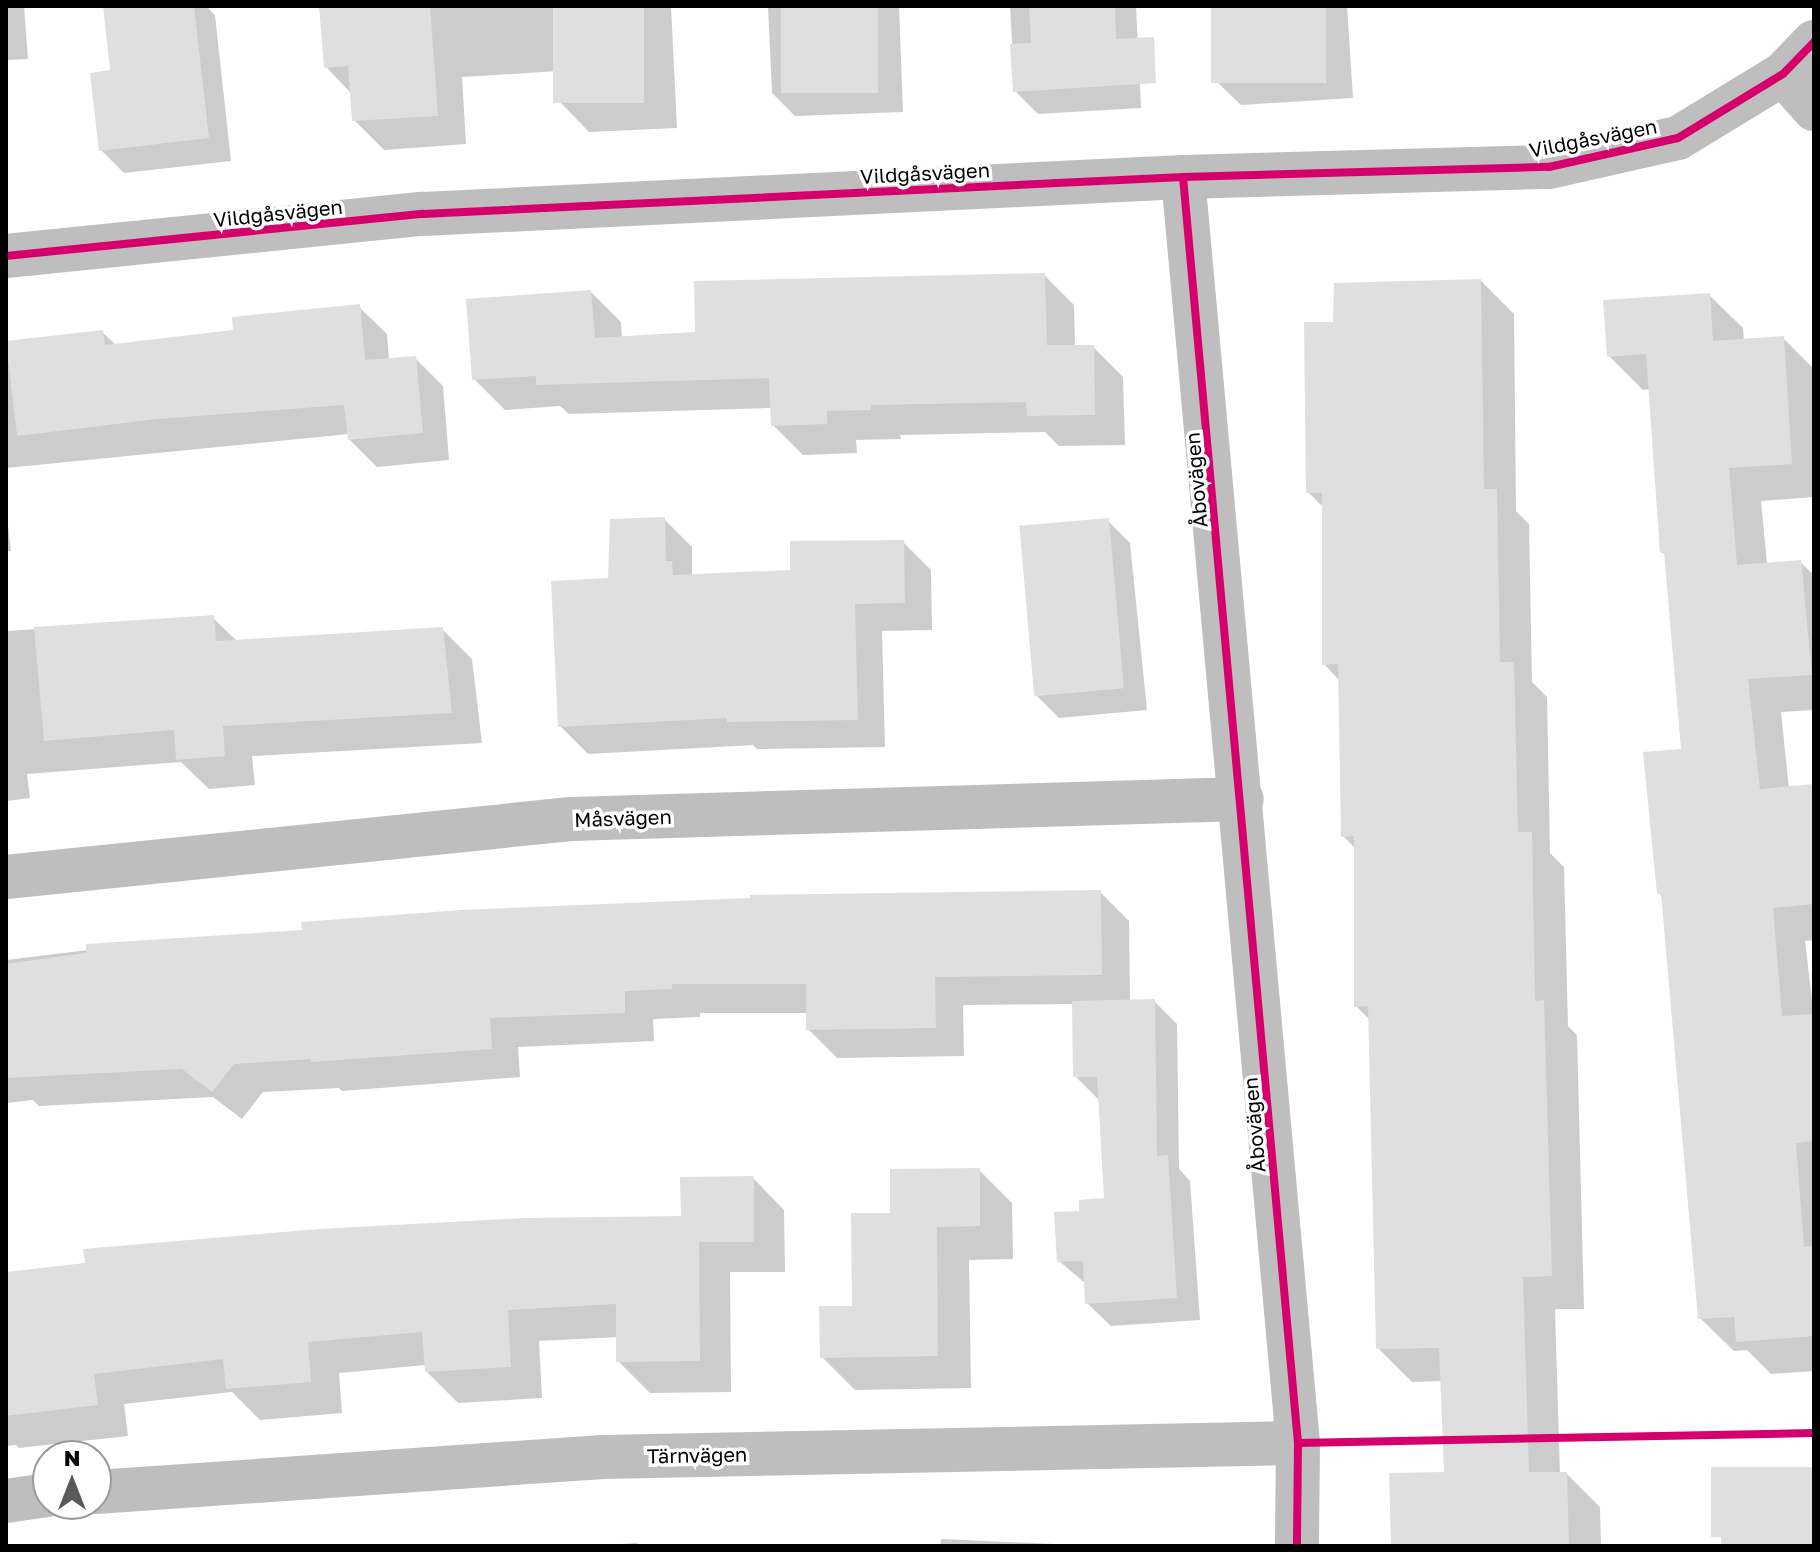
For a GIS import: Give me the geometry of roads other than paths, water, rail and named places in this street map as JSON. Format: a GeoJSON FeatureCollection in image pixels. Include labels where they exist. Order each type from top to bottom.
{"type":"FeatureCollection","features":[{"type":"Feature","properties":{"kind":"street","name":"Vildgåsvägen"},"geometry":{"type":"LineString","coordinates":[[6,256],[423,214],[1183,177],[1549,167],[1678,138],[1783,74],[1814,42]]}},
{"type":"Feature","properties":{"kind":"street"},"geometry":{"type":"LineString","coordinates":[[1783,74],[1814,109]]}},
{"type":"Feature","properties":{"kind":"street","name":"Åbovägen"},"geometry":{"type":"LineString","coordinates":[[1183,177],[1242,799],[1298,1443],[1297,1546]]}},
{"type":"Feature","properties":{"kind":"street","name":"Måsvägen"},"geometry":{"type":"LineString","coordinates":[[6,877],[571,819],[1242,799]]}},
{"type":"Feature","properties":{"kind":"street","name":"Tärnvägen"},"geometry":{"type":"LineString","coordinates":[[112,1491],[603,1457],[1298,1443]]}},
{"type":"Feature","properties":{"kind":"street"},"geometry":{"type":"LineString","coordinates":[[6,1501],[32,1497]]}}]}
